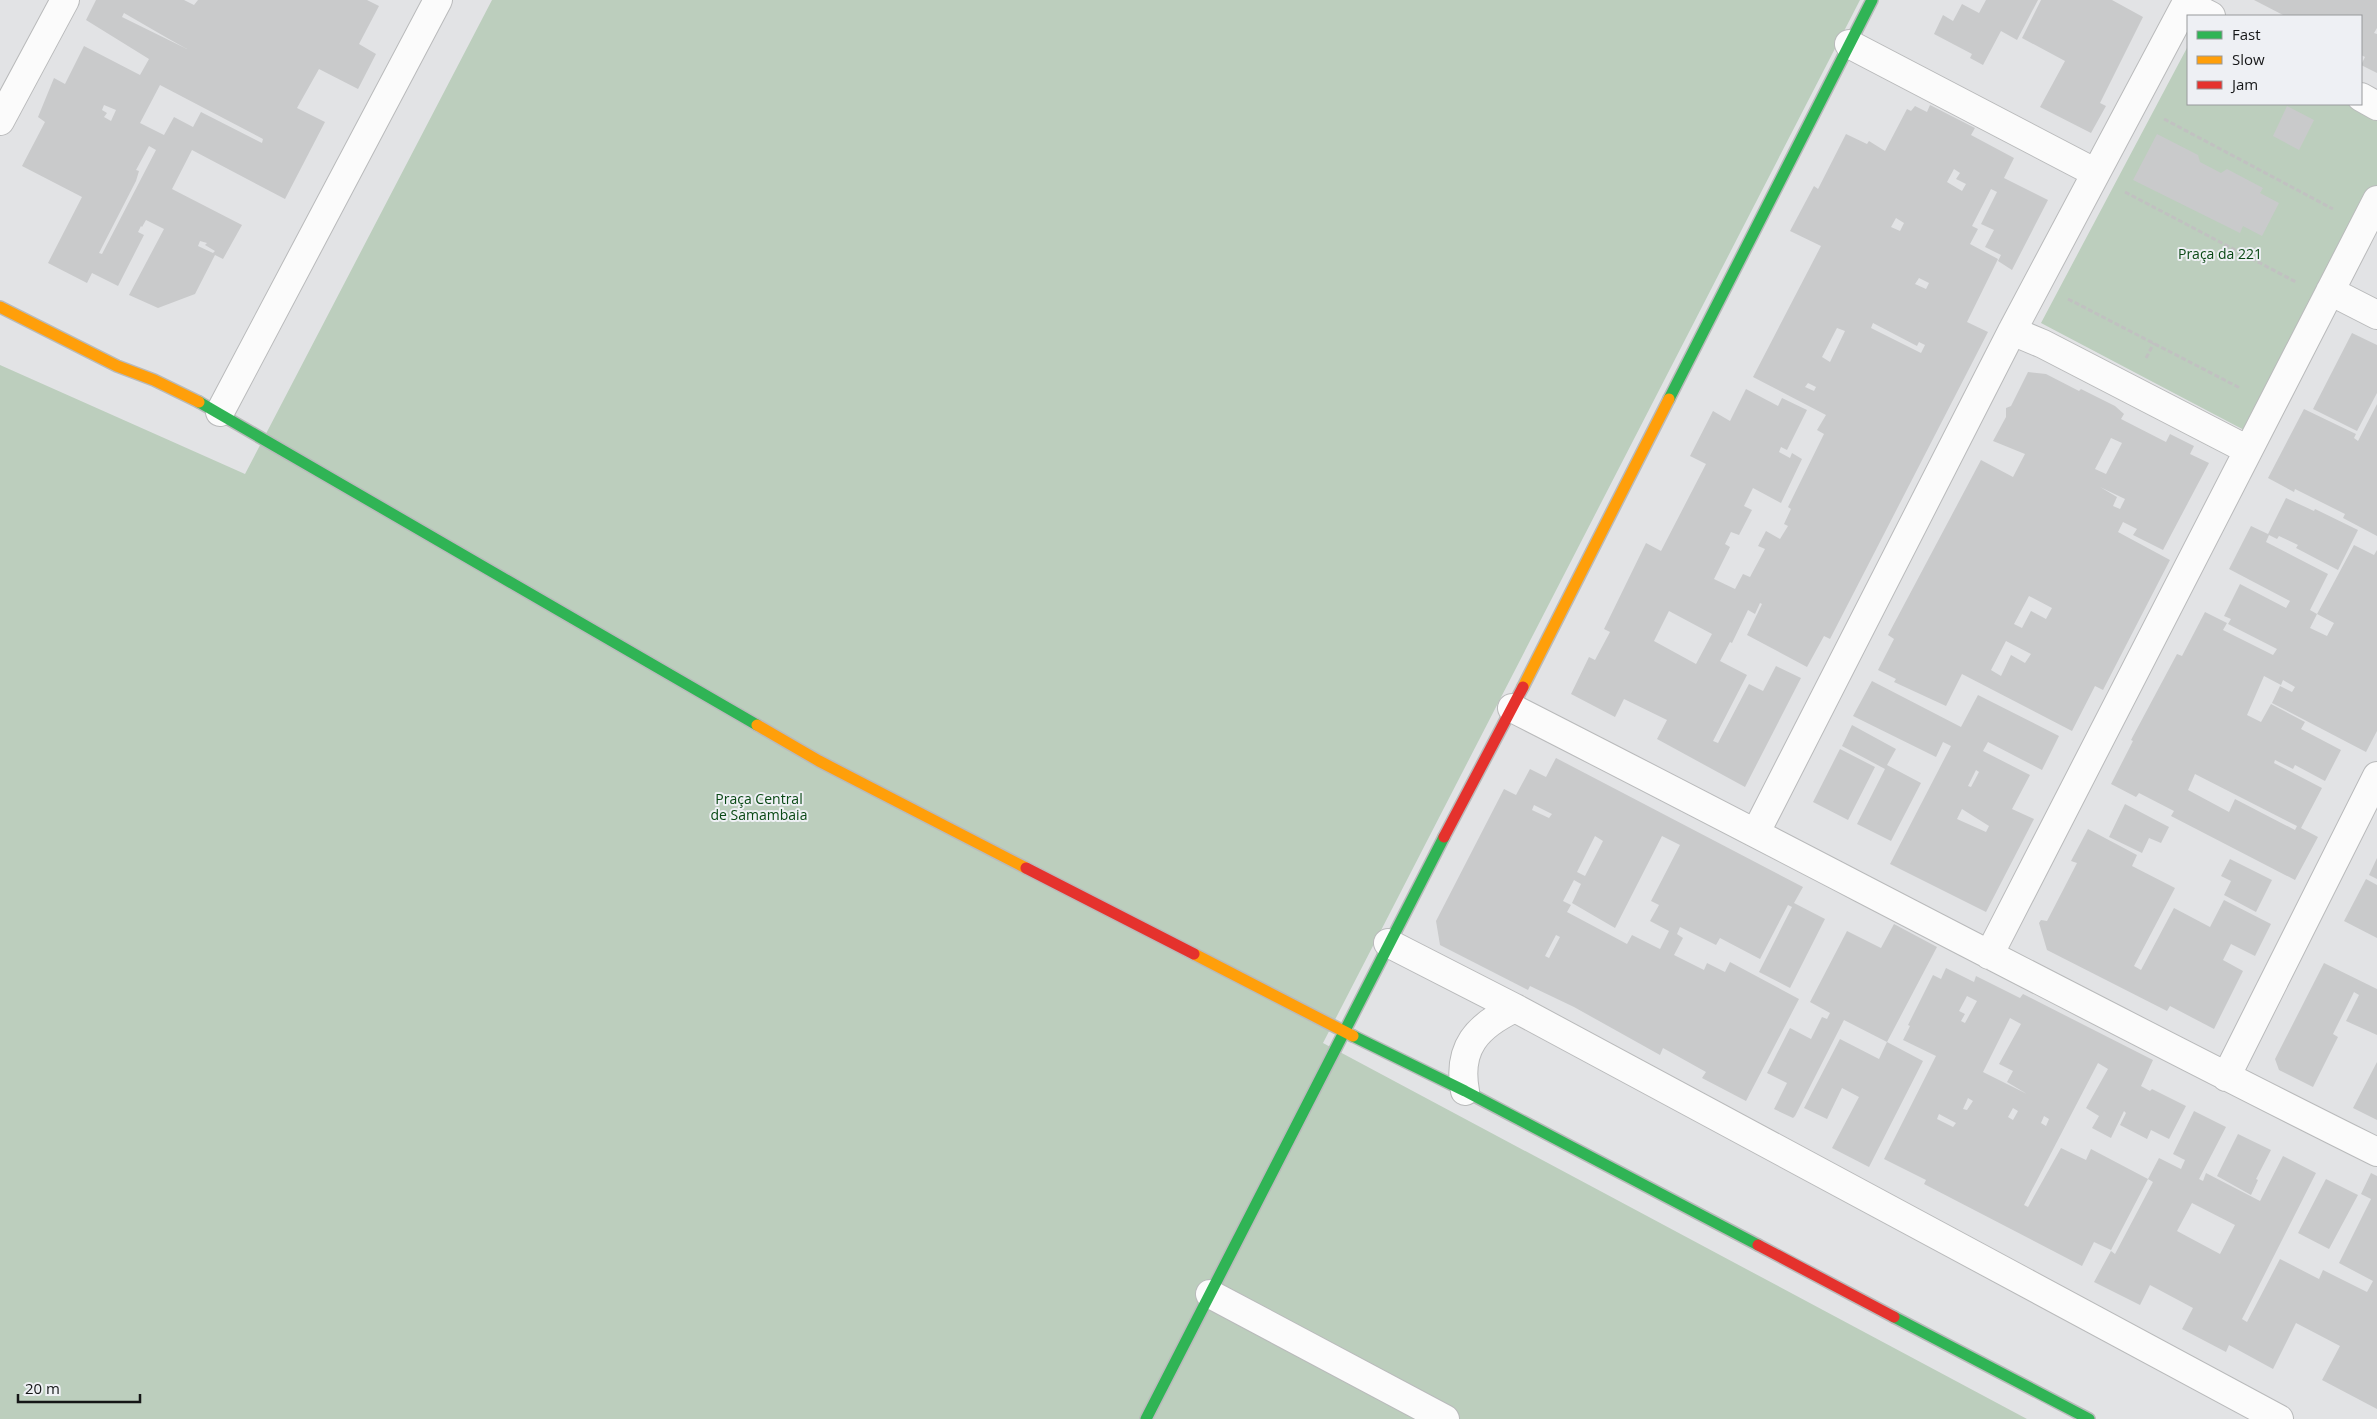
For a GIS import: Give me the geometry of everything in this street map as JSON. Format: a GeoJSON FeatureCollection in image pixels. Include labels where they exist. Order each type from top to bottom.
{"type":"FeatureCollection","features":[{"type":"Feature","properties":{"kind":"street"},"geometry":{"type":"LineString","coordinates":[[0,121],[65,0]]}},
{"type":"Feature","properties":{"kind":"street"},"geometry":{"type":"LineString","coordinates":[[220,412],[438,0]]}},
{"type":"Feature","properties":{"kind":"street"},"geometry":{"type":"LineString","coordinates":[[1146,1419],[1388,943],[1512,708],[1872,0]]}},
{"type":"Feature","properties":{"kind":"street"},"geometry":{"type":"LineString","coordinates":[[1756,832],[2094,172],[2187,1],[2209,15]]}},
{"type":"Feature","properties":{"kind":"street"},"geometry":{"type":"LineString","coordinates":[[1849,44],[2094,172]]}},
{"type":"Feature","properties":{"kind":"street"},"geometry":{"type":"LineString","coordinates":[[2362,98],[2377,106]]}},
{"type":"Feature","properties":{"kind":"street"},"geometry":{"type":"LineString","coordinates":[[1990,955],[2377,200]]}},
{"type":"Feature","properties":{"kind":"street"},"geometry":{"type":"LineString","coordinates":[[2330,291],[2377,316]]}},
{"type":"Feature","properties":{"kind":"street"},"geometry":{"type":"LineString","coordinates":[[0,307],[117,366],[154,380],[220,412],[819,761],[1343,1031],[1465,1091],[2089,1419]]}},
{"type":"Feature","properties":{"kind":"street"},"geometry":{"type":"LineString","coordinates":[[2012,331],[2043,344],[2248,450]]}},
{"type":"Feature","properties":{"kind":"street"},"geometry":{"type":"LineString","coordinates":[[1512,708],[1756,832],[2226,1077],[2377,1152]]}},
{"type":"Feature","properties":{"kind":"street"},"geometry":{"type":"LineString","coordinates":[[2226,1077],[2377,776]]}},
{"type":"Feature","properties":{"kind":"street"},"geometry":{"type":"LineString","coordinates":[[1388,943],[1514,1008],[2279,1419]]}},
{"type":"Feature","properties":{"kind":"street"},"geometry":{"type":"LineString","coordinates":[[1465,1091],[1462,1077],[1467,1052],[1472,1042],[1491,1019],[1514,1008]]}},
{"type":"Feature","properties":{"kind":"street"},"geometry":{"type":"LineString","coordinates":[[1210,1294],[1445,1419]]}},
{"type":"Feature","properties":{"kind":"path"},"geometry":{"type":"LineString","coordinates":[[2136,96],[2161,117],[2364,225]]}},
{"type":"Feature","properties":{"kind":"path"},"geometry":{"type":"LineString","coordinates":[[2122,191],[2300,285]]}},
{"type":"Feature","properties":{"kind":"path"},"geometry":{"type":"LineString","coordinates":[[2065,297],[2242,389]]}},
{"type":"Feature","properties":{"kind":"green space","name":"Praça Central de Samambaia"},"geometry":{"type":"Polygon","coordinates":[[[492,0],[1860,0],[1323,1043],[2027,1419],[0,1419],[0,365],[245,474],[492,0]]]}},
{"type":"Feature","properties":{"kind":"green space","name":"Praça da 221"},"geometry":{"type":"Polygon","coordinates":[[[2187,48],[2187,105],[2362,105],[2377,99],[2377,227],[2263,440],[2041,323],[2187,48]]]}},
{"type":"Feature","properties":{"kind":"building"},"geometry":{"type":"Polygon","coordinates":[[[96,0],[184,0],[194,5],[198,0],[367,0],[379,6],[359,44],[376,54],[358,89],[319,69],[297,108],[325,122],[285,199],[192,150],[172,189],[242,225],[223,259],[215,255],[195,294],[158,308],[129,295],[164,229],[146,220],[141,226],[138,232],[144,235],[118,286],[92,273],[87,283],[48,263],[82,197],[22,166],[45,122],[38,117],[54,78],[65,84],[84,46],[140,75],[149,59],[86,20],[96,0]],[[124,13],[122,17],[187,49],[124,13]],[[160,85],[140,123],[164,135],[174,117],[193,127],[201,112],[262,143],[263,139],[160,85]],[[104,105],[102,110],[107,113],[104,117],[111,121],[116,110],[104,105]],[[149,146],[136,170],[139,171],[136,181],[99,253],[102,254],[156,150],[149,146]],[[200,241],[198,246],[213,253],[215,251],[205,245],[207,243],[200,241]]]}},
{"type":"Feature","properties":{"kind":"building"},"geometry":{"type":"Polygon","coordinates":[[[1986,0],[2038,0],[2017,40],[2001,31],[1983,65],[1970,58],[1972,54],[1934,34],[1943,15],[1953,21],[1962,4],[1979,13],[1986,0]]]}},
{"type":"Feature","properties":{"kind":"building"},"geometry":{"type":"Polygon","coordinates":[[[2041,0],[2112,0],[2143,17],[2100,103],[2106,106],[2091,133],[2040,107],[2065,61],[2022,38],[2041,0]]]}},
{"type":"Feature","properties":{"kind":"building"},"geometry":{"type":"Polygon","coordinates":[[[2254,0],[2377,0],[2377,28],[2374,33],[2377,34],[2377,73],[2362,66],[2365,57],[2362,56],[2362,15],[2283,15],[2254,0]]]}},
{"type":"Feature","properties":{"kind":"building"},"geometry":{"type":"Polygon","coordinates":[[[1930,105],[1975,128],[1971,135],[2014,158],[2004,178],[2048,200],[2012,270],[1998,261],[2001,255],[1985,247],[1994,230],[1981,224],[1997,192],[1991,189],[1972,226],[1978,229],[1970,244],[1998,259],[1967,322],[1988,332],[1830,639],[1824,636],[1807,667],[1747,635],[1762,604],[1760,603],[1755,614],[1748,610],[1732,643],[1730,642],[1720,661],[1747,675],[1713,741],[1718,743],[1749,684],[1763,691],[1776,666],[1801,678],[1745,787],[1657,739],[1667,720],[1624,699],[1615,717],[1571,694],[1589,657],[1595,660],[1610,632],[1604,629],[1646,543],[1661,551],[1706,464],[1690,456],[1713,411],[1730,421],[1746,389],[1778,406],[1782,398],[1807,410],[1787,450],[1781,447],[1779,452],[1790,458],[1792,453],[1802,459],[1781,503],[1753,488],[1744,506],[1752,510],[1739,535],[1731,532],[1725,544],[1730,547],[1714,579],[1735,589],[1743,574],[1750,577],[1765,549],[1758,546],[1766,531],[1780,539],[1788,526],[1784,524],[1791,509],[1788,507],[1824,434],[1817,430],[1826,415],[1753,377],[1821,246],[1790,231],[1814,186],[1818,189],[1846,134],[1867,144],[1869,141],[1885,151],[1907,109],[1911,111],[1915,106],[1927,112],[1930,105]],[[1954,169],[1947,182],[1962,191],[1966,184],[1956,179],[1960,173],[1954,169]],[[1896,218],[1891,227],[1900,231],[1904,223],[1896,218]],[[1919,278],[1915,284],[1926,289],[1929,283],[1919,278]],[[1873,323],[1871,328],[1921,353],[1925,345],[1919,342],[1917,346],[1873,323]],[[1837,328],[1822,357],[1830,362],[1845,331],[1837,328]],[[1808,383],[1805,387],[1814,391],[1816,387],[1808,383]],[[1669,611],[1654,641],[1696,664],[1712,634],[1669,611]]]}},
{"type":"Feature","properties":{"kind":"building"},"geometry":{"type":"Polygon","coordinates":[[[2287,106],[2314,120],[2299,150],[2273,136],[2287,106]]]}},
{"type":"Feature","properties":{"kind":"building"},"geometry":{"type":"Polygon","coordinates":[[[2157,134],[2198,155],[2200,162],[2221,173],[2227,169],[2263,188],[2260,193],[2279,203],[2262,236],[2243,226],[2240,233],[2133,180],[2157,134]]]}},
{"type":"Feature","properties":{"kind":"building"},"geometry":{"type":"Polygon","coordinates":[[[2352,333],[2377,345],[2377,393],[2357,431],[2313,409],[2352,333]]]}},
{"type":"Feature","properties":{"kind":"building"},"geometry":{"type":"Polygon","coordinates":[[[2028,372],[2046,374],[2079,391],[2081,389],[2115,406],[2124,414],[2121,419],[2166,442],[2170,434],[2194,446],[2190,454],[2209,463],[2163,550],[2133,535],[2137,529],[2123,522],[2118,532],[2170,560],[2103,690],[2095,686],[2072,731],[1962,674],[1946,706],[1894,682],[1896,679],[1878,670],[1894,639],[1888,635],[1981,460],[2013,477],[2025,454],[1993,441],[2006,417],[2006,408],[2011,406],[2028,372]],[[2111,438],[2095,469],[2106,474],[2122,443],[2111,438]],[[2100,487],[2117,497],[2113,506],[2120,509],[2125,499],[2100,487]],[[2029,596],[2014,624],[2022,628],[2031,611],[2046,619],[2052,608],[2029,596]],[[2006,641],[1991,670],[2001,676],[2011,655],[2025,663],[2031,654],[2006,641]]]}},
{"type":"Feature","properties":{"kind":"building"},"geometry":{"type":"Polygon","coordinates":[[[2377,404],[2377,536],[2343,518],[2345,514],[2295,489],[2294,492],[2268,478],[2304,409],[2356,434],[2354,438],[2358,441],[2377,404]]]}},
{"type":"Feature","properties":{"kind":"building"},"geometry":{"type":"Polygon","coordinates":[[[2286,498],[2314,511],[2315,509],[2358,530],[2338,570],[2296,548],[2298,545],[2279,536],[2277,539],[2269,535],[2266,542],[2328,574],[2310,610],[2317,614],[2354,545],[2374,555],[2377,550],[2377,731],[2366,752],[2272,703],[2280,686],[2292,692],[2295,687],[2283,680],[2281,685],[2264,676],[2247,715],[2261,722],[2271,704],[2305,722],[2301,729],[2341,750],[2325,781],[2295,765],[2293,769],[2275,760],[2274,763],[2322,788],[2301,828],[2318,837],[2295,880],[2171,816],[2174,811],[2139,793],[2136,797],[2111,784],[2133,741],[2131,740],[2177,654],[2182,656],[2205,612],[2227,623],[2223,630],[2273,655],[2277,649],[2228,624],[2231,619],[2224,616],[2240,584],[2286,608],[2290,601],[2229,569],[2251,526],[2268,534],[2286,498]],[[2317,614],[2310,628],[2327,636],[2334,623],[2317,614]],[[2195,774],[2188,790],[2229,812],[2235,799],[2295,830],[2297,826],[2195,774]]]}},
{"type":"Feature","properties":{"kind":"building"},"geometry":{"type":"Polygon","coordinates":[[[1872,681],[1961,727],[1978,695],[2059,736],[2042,770],[1988,742],[1983,751],[2030,775],[2012,809],[2034,819],[1986,912],[1890,864],[1951,746],[1943,742],[1936,757],[1853,716],[1872,681]],[[1976,770],[1968,786],[1971,787],[1979,772],[1976,770]],[[1962,809],[1957,819],[1986,832],[1989,826],[1962,809]]]}},
{"type":"Feature","properties":{"kind":"building"},"geometry":{"type":"Polygon","coordinates":[[[1852,725],[1896,749],[1887,765],[1921,783],[1891,841],[1857,824],[1885,769],[1842,746],[1852,725]]]}},
{"type":"Feature","properties":{"kind":"building"},"geometry":{"type":"Polygon","coordinates":[[[1840,749],[1875,767],[1848,820],[1813,802],[1840,749]]]}},
{"type":"Feature","properties":{"kind":"building"},"geometry":{"type":"Polygon","coordinates":[[[1556,758],[1803,887],[1794,903],[1825,919],[1790,988],[1759,972],[1792,907],[1788,905],[1760,959],[1720,938],[1716,945],[1680,927],[1677,934],[1683,938],[1674,955],[1704,970],[1707,963],[1725,972],[1730,962],[1799,999],[1746,1101],[1702,1078],[1706,1072],[1663,1048],[1660,1055],[1574,1007],[1530,986],[1528,990],[1440,945],[1436,921],[1504,789],[1516,795],[1530,769],[1546,777],[1556,758]],[[1534,805],[1532,810],[1549,818],[1552,814],[1534,805]],[[1595,836],[1577,872],[1585,876],[1603,841],[1595,836]],[[1662,836],[1615,928],[1572,903],[1581,884],[1574,880],[1563,901],[1571,905],[1567,912],[1627,944],[1632,935],[1660,949],[1669,931],[1650,921],[1659,905],[1651,901],[1680,845],[1662,836]],[[1556,935],[1545,956],[1549,958],[1560,937],[1556,935]]]}},
{"type":"Feature","properties":{"kind":"building"},"geometry":{"type":"Polygon","coordinates":[[[2125,804],[2169,827],[2161,843],[2149,838],[2142,853],[2109,837],[2125,804]]]}},
{"type":"Feature","properties":{"kind":"building"},"geometry":{"type":"Polygon","coordinates":[[[2088,829],[2137,855],[2132,866],[2175,888],[2134,966],[2141,970],[2174,908],[2210,927],[2224,900],[2271,924],[2255,956],[2231,944],[2223,960],[2243,971],[2214,1029],[2170,1006],[2167,1011],[2047,950],[2039,923],[2041,920],[2047,921],[2077,863],[2071,861],[2088,829]]]}},
{"type":"Feature","properties":{"kind":"building"},"geometry":{"type":"Polygon","coordinates":[[[2377,858],[2377,879],[2369,875],[2377,858]]]}},
{"type":"Feature","properties":{"kind":"building"},"geometry":{"type":"Polygon","coordinates":[[[2230,859],[2272,880],[2256,912],[2224,895],[2231,881],[2221,876],[2230,859]]]}},
{"type":"Feature","properties":{"kind":"building"},"geometry":{"type":"Polygon","coordinates":[[[2366,879],[2377,885],[2377,938],[2344,921],[2366,879]]]}},
{"type":"Feature","properties":{"kind":"building"},"geometry":{"type":"Polygon","coordinates":[[[1894,924],[1937,947],[1887,1042],[1844,1020],[1795,1116],[1793,1118],[1774,1109],[1787,1083],[1767,1073],[1790,1028],[1811,1039],[1822,1017],[1827,1019],[1830,1013],[1810,1002],[1847,931],[1881,948],[1894,924]]]}},
{"type":"Feature","properties":{"kind":"building"},"geometry":{"type":"Polygon","coordinates":[[[2324,963],[2377,989],[2377,1035],[2346,1021],[2359,995],[2354,992],[2333,1034],[2338,1037],[2313,1087],[2279,1070],[2275,1059],[2324,963]]]}},
{"type":"Feature","properties":{"kind":"building"},"geometry":{"type":"Polygon","coordinates":[[[1946,968],[1974,982],[1976,976],[2020,998],[2023,994],[2153,1060],[2141,1086],[2150,1091],[2152,1089],[2186,1106],[2169,1139],[2151,1130],[2147,1139],[2120,1125],[2126,1113],[2124,1111],[2111,1138],[2092,1128],[2099,1116],[2086,1108],[2108,1069],[2098,1063],[2024,1205],[2028,1207],[2061,1148],[2086,1160],[2091,1149],[2148,1179],[2111,1250],[2094,1242],[2082,1266],[1924,1184],[1926,1180],[1884,1159],[1936,1056],[1903,1040],[1910,1026],[1908,1025],[1933,975],[1941,979],[1946,968]],[[1967,996],[1959,1011],[1965,1014],[1961,1021],[1965,1023],[1977,1001],[1967,996]],[[2010,1018],[1983,1072],[2027,1094],[2007,1082],[2013,1071],[1999,1064],[2021,1024],[2010,1018]],[[1968,1098],[1963,1109],[1967,1110],[1973,1101],[1968,1098]],[[2013,1108],[2008,1117],[2013,1120],[2018,1111],[2013,1108]],[[1939,1114],[1937,1119],[1953,1127],[1956,1123],[1939,1114]],[[2044,1116],[2041,1123],[2046,1126],[2049,1119],[2044,1116]]]}},
{"type":"Feature","properties":{"kind":"building"},"geometry":{"type":"Polygon","coordinates":[[[1840,1039],[1879,1059],[1887,1042],[1923,1061],[1869,1167],[1832,1148],[1859,1097],[1842,1088],[1827,1119],[1804,1108],[1840,1039]]]}},
{"type":"Feature","properties":{"kind":"building"},"geometry":{"type":"Polygon","coordinates":[[[2377,1062],[2377,1120],[2353,1108],[2377,1062]]]}},
{"type":"Feature","properties":{"kind":"building"},"geometry":{"type":"Polygon","coordinates":[[[2194,1111],[2226,1127],[2199,1179],[2203,1181],[2206,1173],[2260,1201],[2283,1156],[2316,1173],[2242,1319],[2247,1322],[2280,1259],[2319,1279],[2323,1270],[2367,1292],[2373,1281],[2339,1263],[2371,1199],[2361,1194],[2371,1173],[2377,1176],[2377,1409],[2322,1380],[2340,1346],[2296,1323],[2273,1369],[2229,1345],[2226,1352],[2182,1329],[2193,1308],[2150,1285],[2140,1305],[2094,1282],[2111,1251],[2115,1254],[2153,1182],[2148,1179],[2159,1158],[2181,1169],[2185,1160],[2173,1154],[2194,1111]],[[2192,1203],[2177,1231],[2220,1254],[2235,1225],[2192,1203]]]}},
{"type":"Feature","properties":{"kind":"building"},"geometry":{"type":"Polygon","coordinates":[[[2238,1134],[2271,1150],[2256,1179],[2258,1180],[2251,1195],[2217,1176],[2238,1134]]]}},
{"type":"Feature","properties":{"kind":"building"},"geometry":{"type":"Polygon","coordinates":[[[2326,1179],[2358,1195],[2329,1249],[2298,1233],[2326,1179]]]}},
{"type":"Feature","properties":{"kind":"traffic: fast"},"geometry":{"type":"LineString","coordinates":[[1669,399],[1872,0]]}},
{"type":"Feature","properties":{"kind":"traffic: fast"},"geometry":{"type":"LineString","coordinates":[[199,402],[757,725]]}},
{"type":"Feature","properties":{"kind":"traffic: fast"},"geometry":{"type":"LineString","coordinates":[[1146,1419],[1444,837]]}},
{"type":"Feature","properties":{"kind":"traffic: fast"},"geometry":{"type":"LineString","coordinates":[[1353,1036],[1465,1091],[1758,1245]]}},
{"type":"Feature","properties":{"kind":"traffic: fast"},"geometry":{"type":"LineString","coordinates":[[1894,1317],[2089,1419]]}},
{"type":"Feature","properties":{"kind":"traffic: slow"},"geometry":{"type":"LineString","coordinates":[[0,307],[117,366],[154,380],[199,402]]}},
{"type":"Feature","properties":{"kind":"traffic: slow"},"geometry":{"type":"LineString","coordinates":[[1523,687],[1669,399]]}},
{"type":"Feature","properties":{"kind":"traffic: slow"},"geometry":{"type":"LineString","coordinates":[[757,725],[819,761],[1026,868]]}},
{"type":"Feature","properties":{"kind":"traffic: slow"},"geometry":{"type":"LineString","coordinates":[[1194,954],[1353,1036]]}},
{"type":"Feature","properties":{"kind":"traffic: jam"},"geometry":{"type":"LineString","coordinates":[[1444,837],[1523,687]]}},
{"type":"Feature","properties":{"kind":"traffic: jam"},"geometry":{"type":"LineString","coordinates":[[1026,868],[1194,954]]}},
{"type":"Feature","properties":{"kind":"traffic: jam"},"geometry":{"type":"LineString","coordinates":[[1758,1245],[1894,1317]]}}]}
